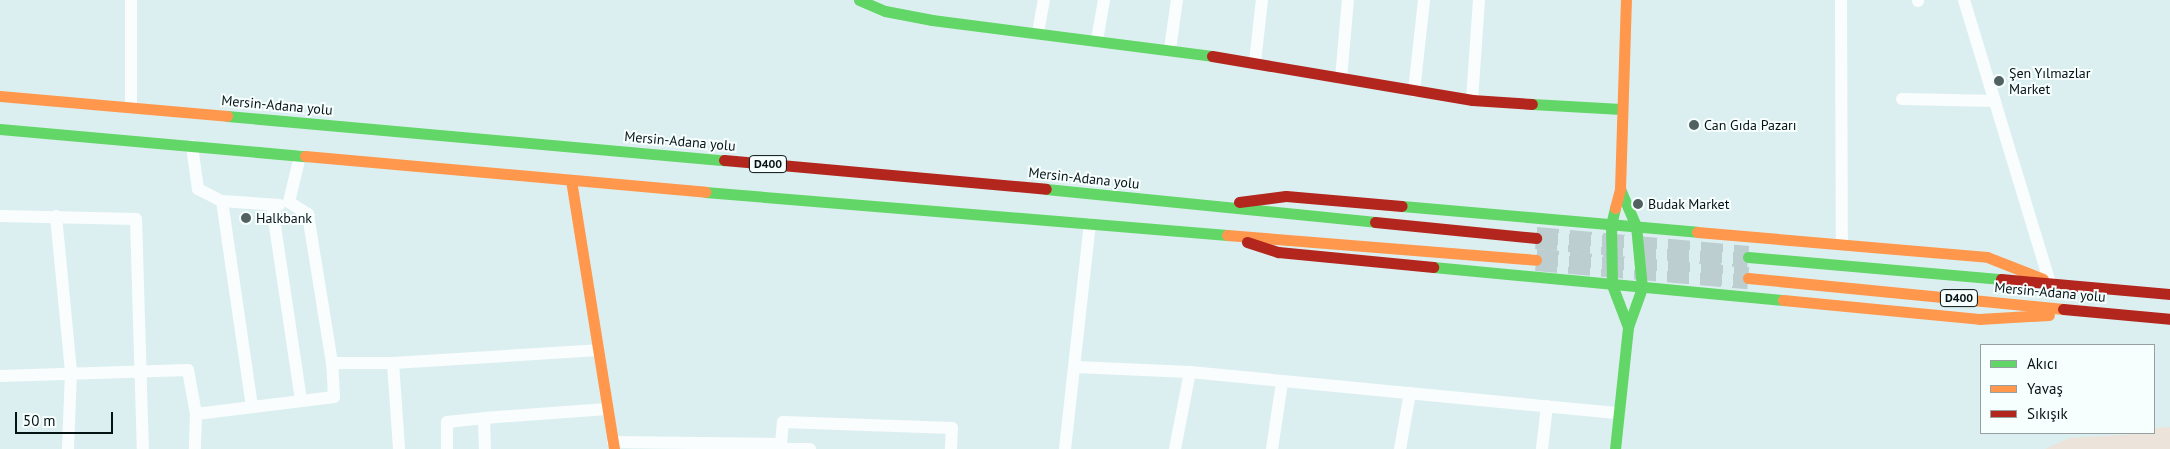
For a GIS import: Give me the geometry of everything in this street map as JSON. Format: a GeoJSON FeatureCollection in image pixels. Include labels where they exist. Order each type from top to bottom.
{"type":"FeatureCollection","features":[{"type":"Feature","properties":{"kind":"main road"},"geometry":{"type":"LineString","coordinates":[[859,0],[932,20],[1170,49],[1472,100],[1620,109]]}},
{"type":"Feature","properties":{"kind":"main road"},"geometry":{"type":"LineString","coordinates":[[1626,0],[1620,109],[1620,189],[1611,225],[1612,285],[1628,327]]}},
{"type":"Feature","properties":{"kind":"main road","name":"Mersin-Adana yolu"},"geometry":{"type":"LineString","coordinates":[[0,96],[1208,206],[1536,238]]}},
{"type":"Feature","properties":{"kind":"main road","name":"D400"},"geometry":{"type":"LineString","coordinates":[[0,129],[572,180],[1090,224],[1218,232],[1536,260]]}},
{"type":"Feature","properties":{"kind":"main road"},"geometry":{"type":"LineString","coordinates":[[572,180],[613,445]]}},
{"type":"Feature","properties":{"kind":"main road"},"geometry":{"type":"LineString","coordinates":[[1615,449],[1628,327],[1642,288],[1636,226],[1620,189]]}},
{"type":"Feature","properties":{"kind":"main road"},"geometry":{"type":"LineString","coordinates":[[1208,206],[1286,196],[1987,257],[2050,283]]}},
{"type":"Feature","properties":{"kind":"main road"},"geometry":{"type":"LineString","coordinates":[[1218,232],[1278,252],[1979,319],[2100,311]]}},
{"type":"Feature","properties":{"kind":"main road","name":"Mersin-Adana yolu"},"geometry":{"type":"LineString","coordinates":[[1748,257],[2170,294]]}},
{"type":"Feature","properties":{"kind":"main road","name":"Mersin-Adana yolu"},"geometry":{"type":"LineString","coordinates":[[1748,278],[2170,319]]}},
{"type":"Feature","properties":{"kind":"street"},"geometry":{"type":"LineString","coordinates":[[131,0],[131,107]]}},
{"type":"Feature","properties":{"kind":"street"},"geometry":{"type":"LineString","coordinates":[[1038,33],[1044,0]]}},
{"type":"Feature","properties":{"kind":"street"},"geometry":{"type":"LineString","coordinates":[[1097,40],[1104,0]]}},
{"type":"Feature","properties":{"kind":"street"},"geometry":{"type":"LineString","coordinates":[[1170,49],[1177,0]]}},
{"type":"Feature","properties":{"kind":"street"},"geometry":{"type":"LineString","coordinates":[[1255,62],[1262,0]]}},
{"type":"Feature","properties":{"kind":"street"},"geometry":{"type":"LineString","coordinates":[[1341,78],[1348,0]]}},
{"type":"Feature","properties":{"kind":"street"},"geometry":{"type":"LineString","coordinates":[[1414,91],[1424,0]]}},
{"type":"Feature","properties":{"kind":"street"},"geometry":{"type":"LineString","coordinates":[[1472,100],[1479,0]]}},
{"type":"Feature","properties":{"kind":"street"},"geometry":{"type":"LineString","coordinates":[[1841,0],[1842,244]]}},
{"type":"Feature","properties":{"kind":"street"},"geometry":{"type":"LineString","coordinates":[[1964,0],[2050,283]]}},
{"type":"Feature","properties":{"kind":"street"},"geometry":{"type":"LineString","coordinates":[[1902,99],[1994,102]]}},
{"type":"Feature","properties":{"kind":"street"},"geometry":{"type":"LineString","coordinates":[[192,146],[198,189],[222,201],[272,206],[289,202],[308,214],[332,363],[334,397],[301,399],[252,408],[196,414]]}},
{"type":"Feature","properties":{"kind":"street"},"geometry":{"type":"LineString","coordinates":[[289,202],[300,156]]}},
{"type":"Feature","properties":{"kind":"street"},"geometry":{"type":"LineString","coordinates":[[222,201],[252,408]]}},
{"type":"Feature","properties":{"kind":"street"},"geometry":{"type":"LineString","coordinates":[[272,206],[301,399]]}},
{"type":"Feature","properties":{"kind":"street"},"geometry":{"type":"LineString","coordinates":[[0,216],[136,219],[143,449]]}},
{"type":"Feature","properties":{"kind":"street"},"geometry":{"type":"LineString","coordinates":[[56,216],[71,373],[68,449]]}},
{"type":"Feature","properties":{"kind":"street"},"geometry":{"type":"LineString","coordinates":[[1065,449],[1090,224]]}},
{"type":"Feature","properties":{"kind":"street"},"geometry":{"type":"LineString","coordinates":[[332,363],[393,363],[598,350]]}},
{"type":"Feature","properties":{"kind":"street"},"geometry":{"type":"LineString","coordinates":[[393,363],[399,449]]}},
{"type":"Feature","properties":{"kind":"street"},"geometry":{"type":"LineString","coordinates":[[1075,367],[1190,372],[1619,413]]}},
{"type":"Feature","properties":{"kind":"street"},"geometry":{"type":"LineString","coordinates":[[0,376],[188,370],[196,414],[195,449]]}},
{"type":"Feature","properties":{"kind":"street"},"geometry":{"type":"LineString","coordinates":[[1175,449],[1190,372]]}},
{"type":"Feature","properties":{"kind":"street"},"geometry":{"type":"LineString","coordinates":[[1272,449],[1282,382]]}},
{"type":"Feature","properties":{"kind":"street"},"geometry":{"type":"LineString","coordinates":[[1400,449],[1410,393]]}},
{"type":"Feature","properties":{"kind":"street"},"geometry":{"type":"LineString","coordinates":[[1542,449],[1547,406]]}},
{"type":"Feature","properties":{"kind":"street"},"geometry":{"type":"LineString","coordinates":[[447,449],[447,422],[608,409]]}},
{"type":"Feature","properties":{"kind":"street"},"geometry":{"type":"LineString","coordinates":[[484,418],[485,449]]}},
{"type":"Feature","properties":{"kind":"street"},"geometry":{"type":"LineString","coordinates":[[781,447],[783,422],[793,422],[952,428],[951,449]]}},
{"type":"Feature","properties":{"kind":"street"},"geometry":{"type":"LineString","coordinates":[[613,445],[810,449]]}},
{"type":"Feature","properties":{"kind":"shaded area"},"geometry":{"type":"Polygon","coordinates":[[[2170,427],[2170,449],[2045,449],[2069,438],[2155,434],[2155,428],[2170,427]]]}},
{"type":"Feature","properties":{"kind":"tunnel"},"geometry":{"type":"LineString","coordinates":[[1536,238],[1748,257]]}},
{"type":"Feature","properties":{"kind":"tunnel"},"geometry":{"type":"LineString","coordinates":[[1536,260],[1748,278]]}},
{"type":"Feature","properties":{"kind":"traffic: fast"},"geometry":{"type":"LineString","coordinates":[[859,0],[885,11],[932,20],[1212,56]]}},
{"type":"Feature","properties":{"kind":"traffic: fast"},"geometry":{"type":"LineString","coordinates":[[1532,104],[1621,109]]}},
{"type":"Feature","properties":{"kind":"traffic: fast"},"geometry":{"type":"LineString","coordinates":[[227,116],[724,160]]}},
{"type":"Feature","properties":{"kind":"traffic: fast"},"geometry":{"type":"LineString","coordinates":[[0,129],[305,156]]}},
{"type":"Feature","properties":{"kind":"traffic: fast"},"geometry":{"type":"LineString","coordinates":[[1046,189],[1375,222]]}},
{"type":"Feature","properties":{"kind":"traffic: fast"},"geometry":{"type":"LineString","coordinates":[[1615,449],[1628,327],[1642,288],[1636,226],[1620,189]]}},
{"type":"Feature","properties":{"kind":"traffic: fast"},"geometry":{"type":"LineString","coordinates":[[705,192],[1227,235]]}},
{"type":"Feature","properties":{"kind":"traffic: fast"},"geometry":{"type":"LineString","coordinates":[[1402,206],[1697,232]]}},
{"type":"Feature","properties":{"kind":"traffic: fast"},"geometry":{"type":"LineString","coordinates":[[1615,208],[1611,225],[1612,285],[1628,327]]}},
{"type":"Feature","properties":{"kind":"traffic: fast"},"geometry":{"type":"LineString","coordinates":[[1748,257],[2001,279]]}},
{"type":"Feature","properties":{"kind":"traffic: fast"},"geometry":{"type":"LineString","coordinates":[[1433,267],[1783,300]]}},
{"type":"Feature","properties":{"kind":"traffic: slow"},"geometry":{"type":"LineString","coordinates":[[1615,208],[1620,189],[1626,0]]}},
{"type":"Feature","properties":{"kind":"traffic: slow"},"geometry":{"type":"LineString","coordinates":[[0,96],[227,116]]}},
{"type":"Feature","properties":{"kind":"traffic: slow"},"geometry":{"type":"LineString","coordinates":[[305,156],[705,192]]}},
{"type":"Feature","properties":{"kind":"traffic: slow"},"geometry":{"type":"LineString","coordinates":[[571,180],[614,449]]}},
{"type":"Feature","properties":{"kind":"traffic: slow"},"geometry":{"type":"LineString","coordinates":[[1697,232],[1987,257],[2043,279]]}},
{"type":"Feature","properties":{"kind":"traffic: slow"},"geometry":{"type":"LineString","coordinates":[[1227,235],[1536,260]]}},
{"type":"Feature","properties":{"kind":"traffic: slow"},"geometry":{"type":"LineString","coordinates":[[1748,278],[2063,309]]}},
{"type":"Feature","properties":{"kind":"traffic: slow"},"geometry":{"type":"LineString","coordinates":[[1783,300],[1979,319],[2049,315]]}},
{"type":"Feature","properties":{"kind":"traffic: jam"},"geometry":{"type":"LineString","coordinates":[[1212,56],[1472,100],[1532,104]]}},
{"type":"Feature","properties":{"kind":"traffic: jam"},"geometry":{"type":"LineString","coordinates":[[724,160],[1046,189]]}},
{"type":"Feature","properties":{"kind":"traffic: jam"},"geometry":{"type":"LineString","coordinates":[[1239,202],[1286,196],[1402,206]]}},
{"type":"Feature","properties":{"kind":"traffic: jam"},"geometry":{"type":"LineString","coordinates":[[1375,222],[1536,238]]}},
{"type":"Feature","properties":{"kind":"traffic: jam"},"geometry":{"type":"LineString","coordinates":[[1247,242],[1278,252],[1433,267]]}},
{"type":"Feature","properties":{"kind":"traffic: jam"},"geometry":{"type":"LineString","coordinates":[[2001,279],[2170,294]]}},
{"type":"Feature","properties":{"kind":"traffic: jam"},"geometry":{"type":"LineString","coordinates":[[2063,309],[2170,319]]}},
{"type":"Feature","properties":{"kind":"place","name":"Şen Yılmazlar Market"},"geometry":{"type":"Point","coordinates":[1999,81]}},
{"type":"Feature","properties":{"kind":"place","name":"Can Gıda Pazarı"},"geometry":{"type":"Point","coordinates":[1694,125]}},
{"type":"Feature","properties":{"kind":"place","name":"Budak Market"},"geometry":{"type":"Point","coordinates":[1638,204]}},
{"type":"Feature","properties":{"kind":"place","name":"Halkbank"},"geometry":{"type":"Point","coordinates":[246,218]}}]}
